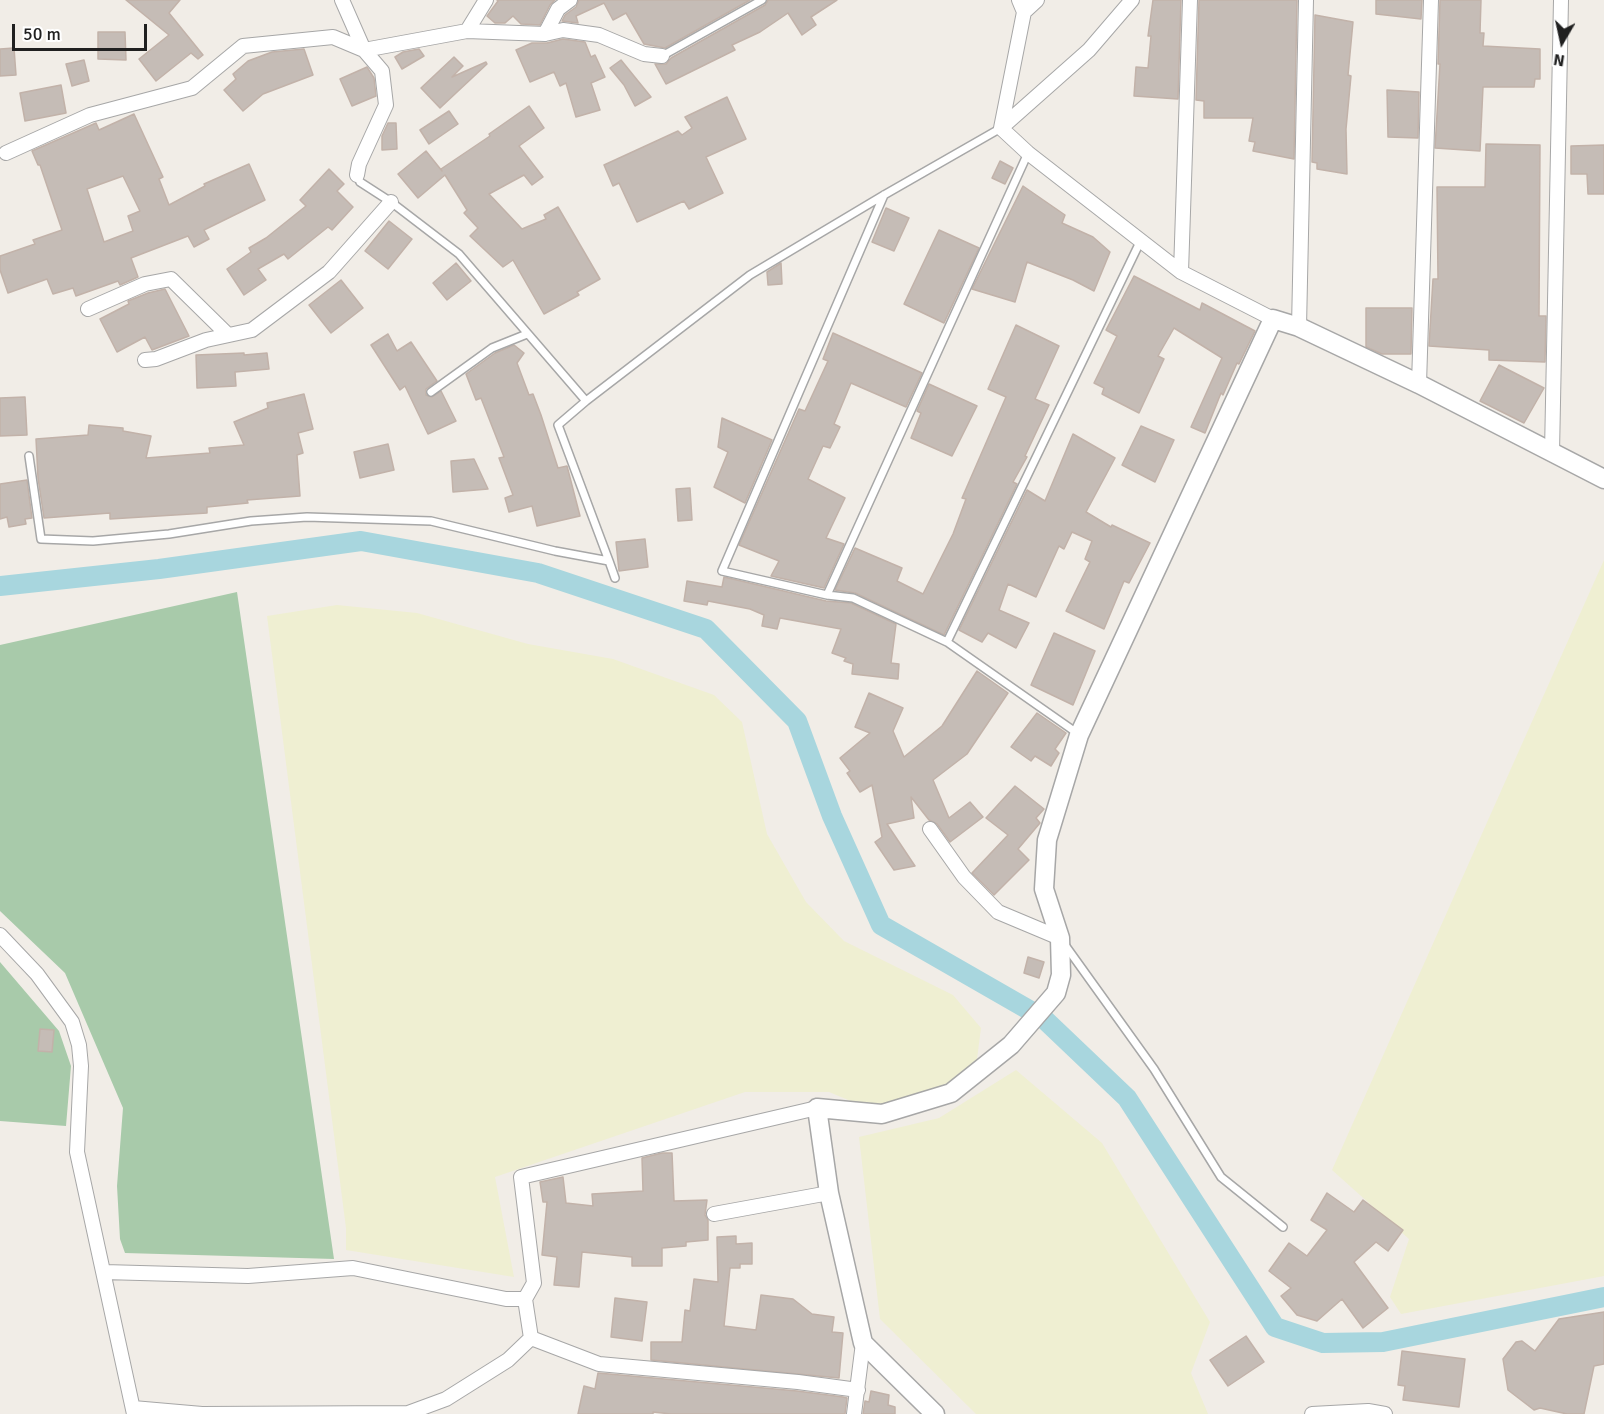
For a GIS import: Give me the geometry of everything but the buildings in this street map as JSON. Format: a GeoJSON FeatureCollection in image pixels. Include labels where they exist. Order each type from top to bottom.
{"type":"FeatureCollection","features":[{"type":"Feature","properties":{"kind":"street"},"geometry":{"type":"LineString","coordinates":[[342,0],[364,50],[382,71],[386,105],[359,164],[357,175]]}},
{"type":"Feature","properties":{"kind":"street"},"geometry":{"type":"LineString","coordinates":[[467,31],[486,0]]}},
{"type":"Feature","properties":{"kind":"street"},"geometry":{"type":"LineString","coordinates":[[545,34],[558,9],[570,0]]}},
{"type":"Feature","properties":{"kind":"street"},"geometry":{"type":"LineString","coordinates":[[1001,128],[1022,6],[1037,0]]}},
{"type":"Feature","properties":{"kind":"street"},"geometry":{"type":"LineString","coordinates":[[1001,128],[1089,50],[1132,0]]}},
{"type":"Feature","properties":{"kind":"street"},"geometry":{"type":"LineString","coordinates":[[1181,272],[1190,0]]}},
{"type":"Feature","properties":{"kind":"street"},"geometry":{"type":"LineString","coordinates":[[1299,327],[1306,0]]}},
{"type":"Feature","properties":{"kind":"street"},"geometry":{"type":"LineString","coordinates":[[1419,384],[1431,0]]}},
{"type":"Feature","properties":{"kind":"street"},"geometry":{"type":"LineString","coordinates":[[1552,452],[1561,0]]}},
{"type":"Feature","properties":{"kind":"street"},"geometry":{"type":"LineString","coordinates":[[6,153],[90,115],[192,88],[243,46],[333,37],[364,50],[467,31],[545,34],[563,30],[599,34],[644,54],[662,56]]}},
{"type":"Feature","properties":{"kind":"street"},"geometry":{"type":"LineString","coordinates":[[1001,128],[1028,153],[1181,272],[1273,319],[1299,327],[1419,384],[1604,479]]}},
{"type":"Feature","properties":{"kind":"street"},"geometry":{"type":"LineString","coordinates":[[145,360],[166,356],[206,340],[252,330],[329,272],[391,202]]}},
{"type":"Feature","properties":{"kind":"street"},"geometry":{"type":"LineString","coordinates":[[88,309],[146,284],[171,279],[228,335]]}},
{"type":"Feature","properties":{"kind":"street"},"geometry":{"type":"LineString","coordinates":[[531,1338],[525,1299],[534,1283],[521,1177],[817,1108],[882,1114],[951,1093],[1011,1045],[1056,993],[1061,975],[1060,938],[1044,889],[1047,840],[1079,735],[1273,319]]}},
{"type":"Feature","properties":{"kind":"street"},"geometry":{"type":"LineString","coordinates":[[930,829],[964,877],[998,912],[1060,938]]}},
{"type":"Feature","properties":{"kind":"street"},"geometry":{"type":"LineString","coordinates":[[0,935],[37,974],[72,1022],[79,1045],[81,1066],[77,1152],[133,1411],[202,1414],[408,1413],[446,1399],[508,1360],[531,1338]]}},
{"type":"Feature","properties":{"kind":"street"},"geometry":{"type":"LineString","coordinates":[[817,1108],[829,1193],[863,1343],[854,1414]]}},
{"type":"Feature","properties":{"kind":"street"},"geometry":{"type":"LineString","coordinates":[[714,1214],[829,1193]]}},
{"type":"Feature","properties":{"kind":"street"},"geometry":{"type":"LineString","coordinates":[[104,1272],[248,1276],[353,1268],[506,1299],[525,1299]]}},
{"type":"Feature","properties":{"kind":"street"},"geometry":{"type":"LineString","coordinates":[[531,1338],[599,1364],[798,1382],[858,1390]]}},
{"type":"Feature","properties":{"kind":"street"},"geometry":{"type":"LineString","coordinates":[[863,1343],[935,1414]]}},
{"type":"Feature","properties":{"kind":"street"},"geometry":{"type":"LineString","coordinates":[[1312,1414],[1368,1411],[1385,1414]]}},
{"type":"Feature","properties":{"kind":"lane"},"geometry":{"type":"LineString","coordinates":[[662,56],[762,0]]}},
{"type":"Feature","properties":{"kind":"lane"},"geometry":{"type":"LineString","coordinates":[[615,578],[558,425],[750,275],[1001,128]]}},
{"type":"Feature","properties":{"kind":"lane"},"geometry":{"type":"LineString","coordinates":[[827,595],[1028,153]]}},
{"type":"Feature","properties":{"kind":"lane"},"geometry":{"type":"LineString","coordinates":[[357,175],[360,182],[391,202],[459,254],[586,401]]}},
{"type":"Feature","properties":{"kind":"lane"},"geometry":{"type":"LineString","coordinates":[[884,195],[722,571],[827,595],[853,598],[947,642],[1079,735]]}},
{"type":"Feature","properties":{"kind":"lane"},"geometry":{"type":"LineString","coordinates":[[947,642],[1141,240]]}},
{"type":"Feature","properties":{"kind":"lane"},"geometry":{"type":"LineString","coordinates":[[431,392],[492,348],[526,334]]}},
{"type":"Feature","properties":{"kind":"lane"},"geometry":{"type":"LineString","coordinates":[[29,456],[41,539],[104,540],[169,534],[251,521],[307,517],[431,521],[555,551],[609,561]]}},
{"type":"Feature","properties":{"kind":"lane"},"geometry":{"type":"LineString","coordinates":[[1060,938],[1154,1069],[1221,1177],[1283,1227]]}},
{"type":"Feature","properties":{"kind":"green space"},"geometry":{"type":"Polygon","coordinates":[[[1604,560],[1604,1276],[1401,1314],[1390,1297],[1409,1239],[1332,1170],[1604,560]]]}},
{"type":"Feature","properties":{"kind":"green space"},"geometry":{"type":"Polygon","coordinates":[[[237,592],[334,1259],[125,1253],[120,1239],[117,1186],[123,1108],[65,973],[0,911],[0,645],[237,592]]]}},
{"type":"Feature","properties":{"kind":"green space"},"geometry":{"type":"Polygon","coordinates":[[[337,605],[417,613],[528,644],[613,659],[714,695],[742,722],[767,834],[806,902],[844,941],[953,995],[981,1028],[977,1059],[951,1093],[882,1114],[829,1092],[745,1092],[495,1177],[514,1277],[346,1250],[346,1228],[267,616],[337,605]]]}},
{"type":"Feature","properties":{"kind":"green space"},"geometry":{"type":"Polygon","coordinates":[[[0,962],[59,1031],[71,1066],[66,1126],[0,1121],[0,962]]]}},
{"type":"Feature","properties":{"kind":"green space"},"geometry":{"type":"Polygon","coordinates":[[[1016,1070],[1102,1143],[1210,1322],[1191,1373],[1208,1414],[976,1414],[880,1319],[859,1137],[939,1118],[1016,1070]]]}},
{"type":"Feature","properties":{"kind":"waterway"},"geometry":{"type":"LineString","coordinates":[[0,586],[159,569],[361,541],[538,573],[706,629],[797,721],[832,816],[881,925],[1043,1018],[1127,1098],[1275,1327],[1323,1343],[1383,1342],[1604,1297]]}}]}
